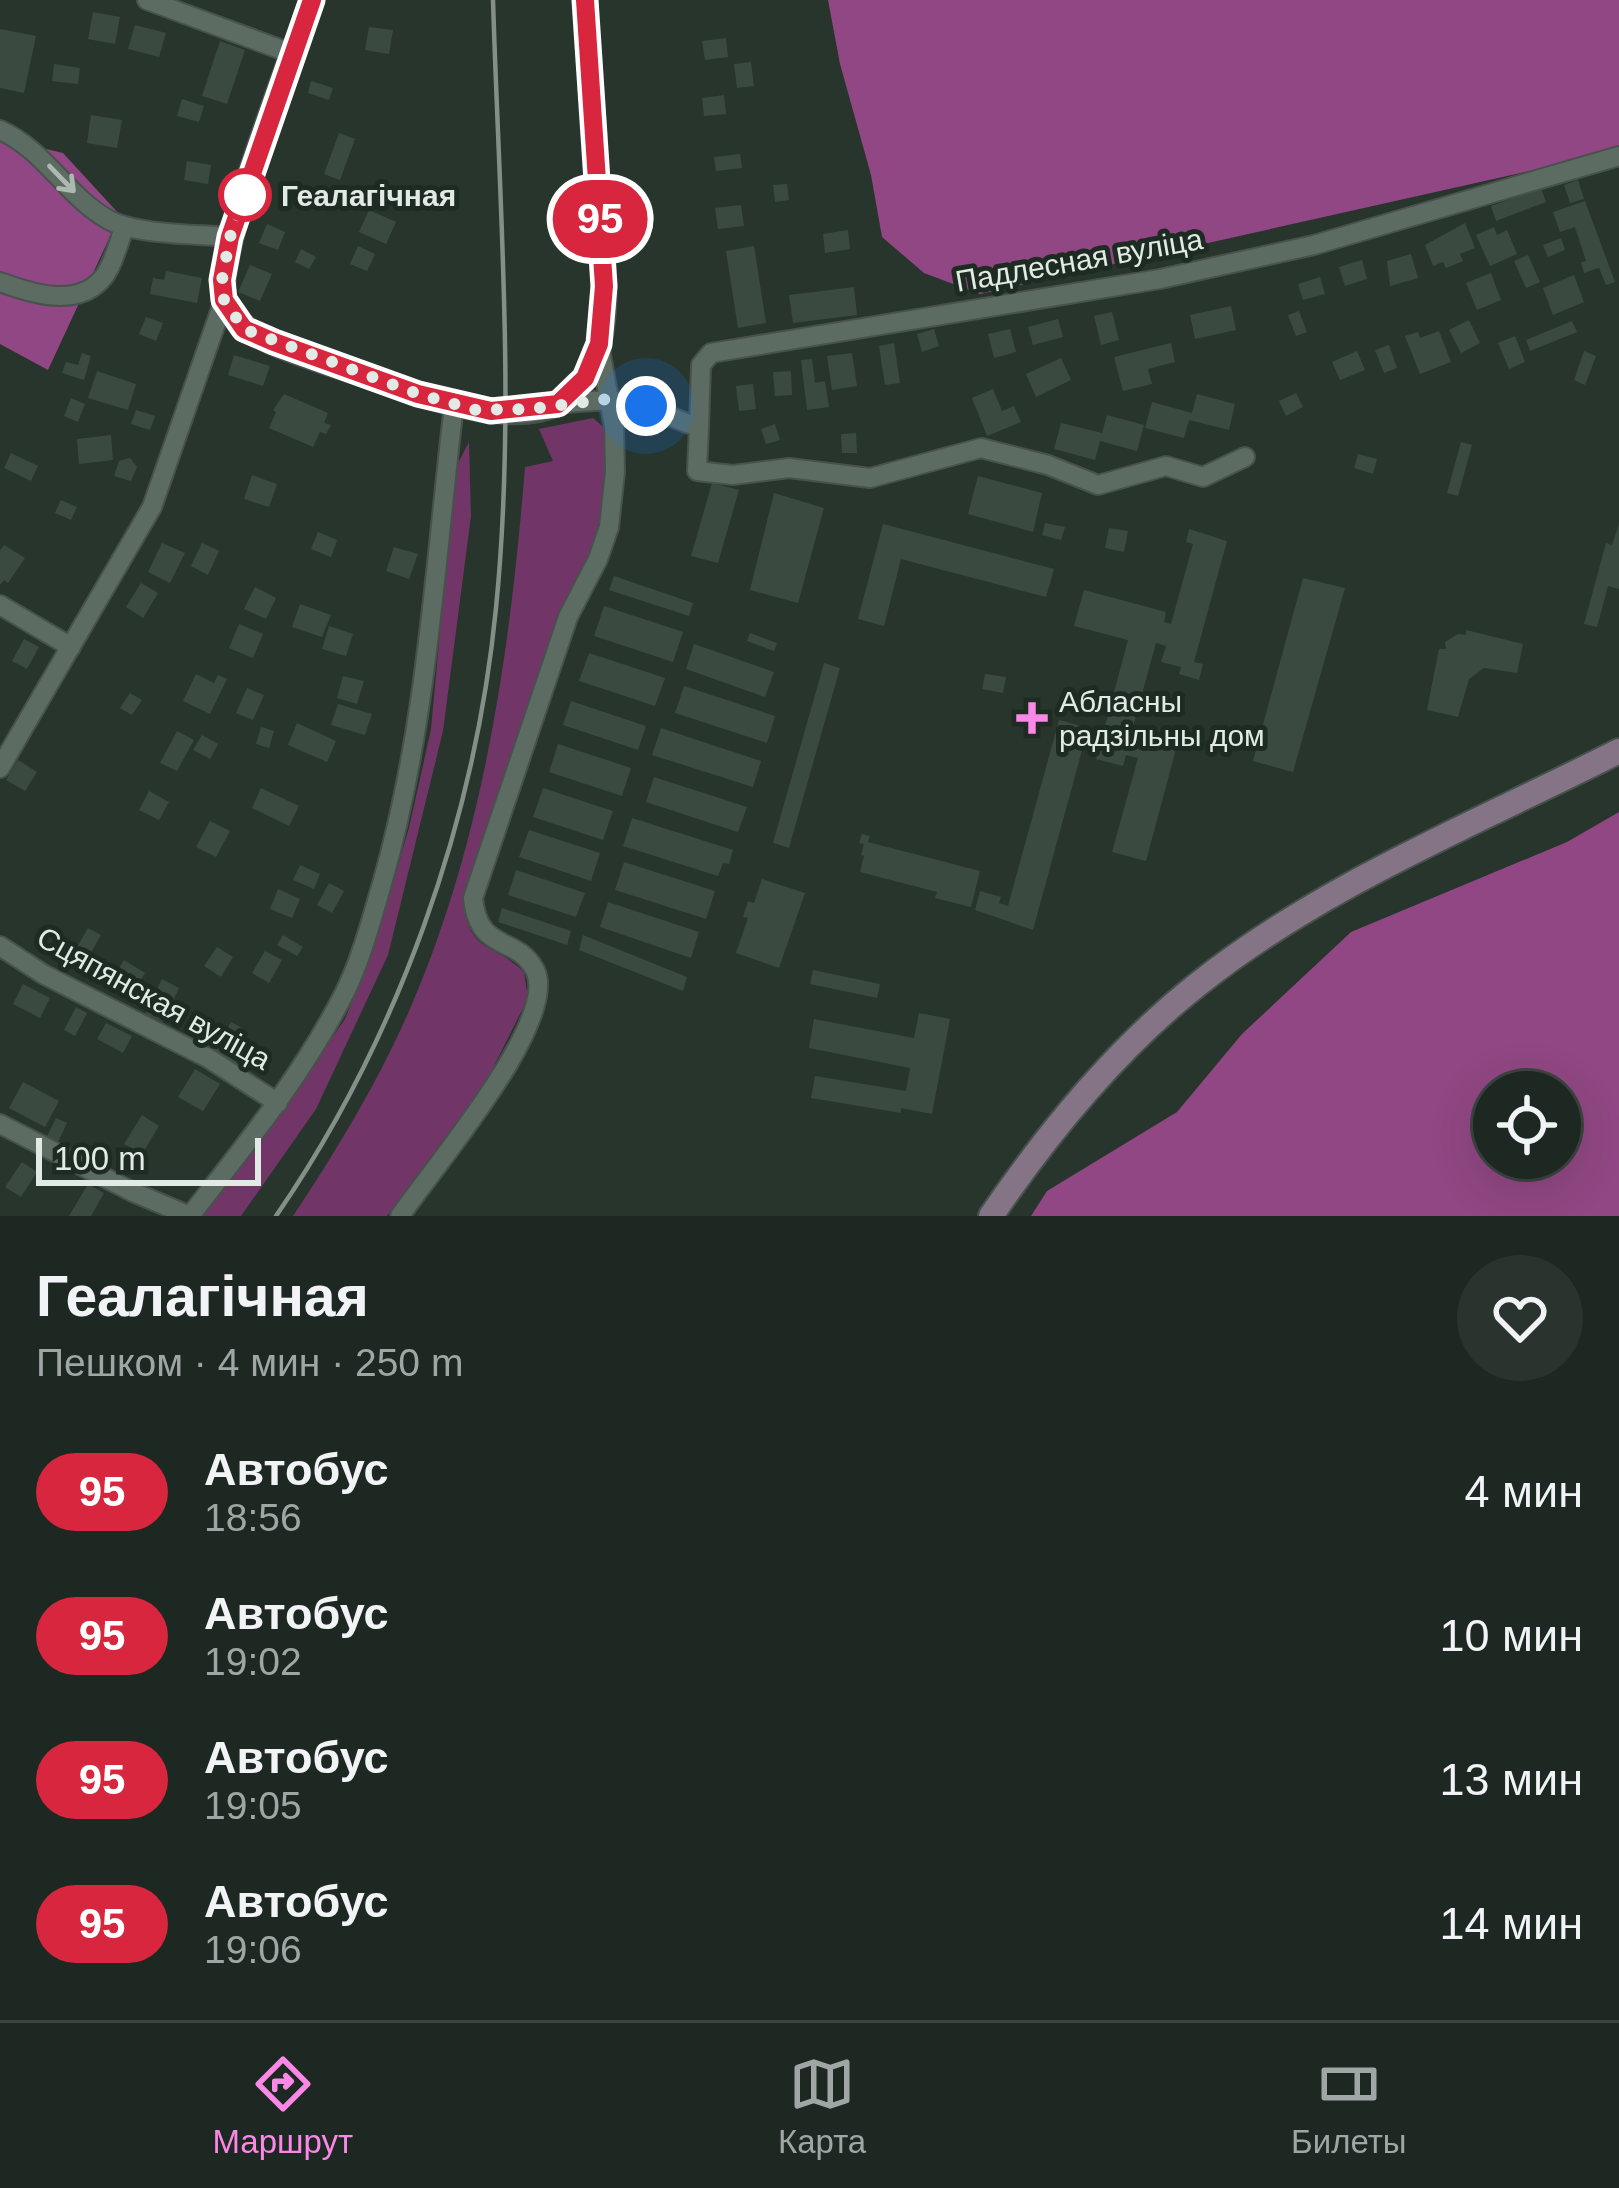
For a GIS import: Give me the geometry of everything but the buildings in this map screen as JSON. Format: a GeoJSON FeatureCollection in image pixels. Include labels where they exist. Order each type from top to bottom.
{"type":"FeatureCollection","features":[{"type":"Feature","properties":{"kind":"main road"},"geometry":{"type":"LineString","coordinates":[[991,1216],[1097,1081],[1156,1021],[1220,967],[1336,894],[1619,751]]}},
{"type":"Feature","properties":{"kind":"street"},"geometry":{"type":"LineString","coordinates":[[147,0],[293,54]]}},
{"type":"Feature","properties":{"kind":"street"},"geometry":{"type":"LineString","coordinates":[[0,768],[101,600],[164,482],[224,300],[222,280],[230,237],[312,0]]}},
{"type":"Feature","properties":{"kind":"street"},"geometry":{"type":"LineString","coordinates":[[400,1216],[493,1089],[538,1008],[541,991],[534,967],[525,957],[485,934],[475,919],[473,898],[568,617],[598,560],[609,527],[615,472],[599,344],[604,286],[585,0]]}},
{"type":"Feature","properties":{"kind":"street"},"geometry":{"type":"LineString","coordinates":[[0,130],[34,151],[91,207],[125,226],[230,237]]}},
{"type":"Feature","properties":{"kind":"street","name":"Падлесная вуліца"},"geometry":{"type":"LineString","coordinates":[[699,427],[701,365],[711,353],[1160,279],[1314,245],[1619,156]]}},
{"type":"Feature","properties":{"kind":"street"},"geometry":{"type":"LineString","coordinates":[[0,281],[50,297],[98,285],[125,226]]}},
{"type":"Feature","properties":{"kind":"street"},"geometry":{"type":"LineString","coordinates":[[224,300],[244,329],[454,405],[491,411],[609,399],[646,406],[674,421],[699,427],[697,471],[733,475],[788,468],[870,478],[981,448],[1048,465],[1098,485],[1166,466],[1202,477],[1245,457]]}},
{"type":"Feature","properties":{"kind":"street"},"geometry":{"type":"LineString","coordinates":[[558,404],[585,378],[599,344]]}},
{"type":"Feature","properties":{"kind":"street"},"geometry":{"type":"LineString","coordinates":[[0,1124],[190,1216],[310,1057],[346,988],[393,843],[421,711],[454,405]]}},
{"type":"Feature","properties":{"kind":"street"},"geometry":{"type":"LineString","coordinates":[[0,605],[70,647]]}},
{"type":"Feature","properties":{"kind":"street","name":"Сцяпянская вуліца"},"geometry":{"type":"LineString","coordinates":[[0,946],[43,974],[208,1058],[278,1103]]}},
{"type":"Feature","properties":{"kind":"shaded area"},"geometry":{"type":"Polygon","coordinates":[[[828,0],[1619,0],[1619,151],[980,294],[924,273],[882,237],[828,0]]]}},
{"type":"Feature","properties":{"kind":"shaded area"},"geometry":{"type":"Polygon","coordinates":[[[0,138],[63,153],[120,215],[48,370],[0,344],[0,138]]]}},
{"type":"Feature","properties":{"kind":"shaded area"},"geometry":{"type":"Polygon","coordinates":[[[593,418],[607,430],[608,439],[604,522],[466,898],[470,929],[483,944],[524,972],[528,998],[486,1082],[387,1216],[293,1216],[394,1044],[455,885],[474,817],[501,678],[525,467],[553,461],[539,429],[593,418]]]}},
{"type":"Feature","properties":{"kind":"shaded area"},"geometry":{"type":"Polygon","coordinates":[[[469,442],[471,516],[443,731],[388,955],[316,1109],[241,1216],[199,1216],[345,1019],[374,947],[409,828],[431,729],[455,469],[469,442]]]}},
{"type":"Feature","properties":{"kind":"shaded area"},"geometry":{"type":"Polygon","coordinates":[[[1619,812],[1619,1216],[1031,1216],[1047,1191],[1177,1112],[1242,1034],[1351,932],[1567,842],[1619,812]]]}},
{"type":"Feature","properties":{"kind":"railway"},"geometry":{"type":"LineString","coordinates":[[276,1216],[320,1148],[394,1002],[449,848],[486,688],[505,457],[493,0]]}},
{"type":"Feature","properties":{"kind":"bus line","name":"95"},"geometry":{"type":"LineString","coordinates":[[312,0],[230,237],[222,280],[224,300],[244,329],[274,342],[418,394],[491,411],[558,404],[585,378],[599,344],[604,286],[585,0]]}},
{"type":"Feature","properties":{"kind":"place","name":"Геалагічная"},"geometry":{"type":"Point","coordinates":[245,195]}},
{"type":"Feature","properties":{"kind":"place","name":"Абласны радзільны дом"},"geometry":{"type":"Point","coordinates":[1032,718]}},
{"type":"Feature","properties":{"kind":"route"},"geometry":{"type":"LineString","coordinates":[[245,195],[222,280],[224,300],[244,329],[418,394],[476,410],[609,399],[646,406]]}}]}
